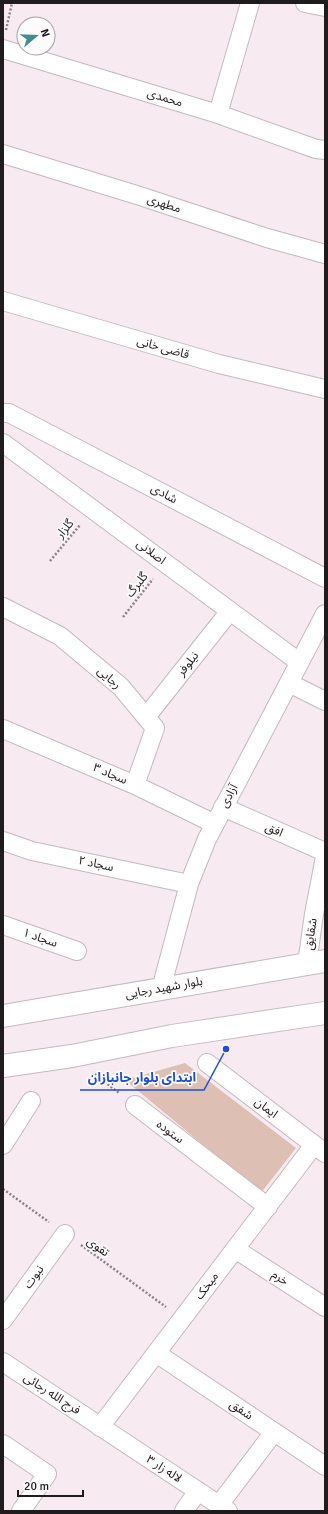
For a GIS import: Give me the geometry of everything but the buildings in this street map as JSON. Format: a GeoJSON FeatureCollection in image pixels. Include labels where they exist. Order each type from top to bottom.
{"type":"FeatureCollection","features":[{"type":"Feature","properties":{"kind":"highway","name":"بلوار شهید رجایی"},"geometry":{"type":"LineString","coordinates":[[3,1016],[316,963]]}},
{"type":"Feature","properties":{"kind":"highway"},"geometry":{"type":"LineString","coordinates":[[3,1066],[72,1056],[172,1036],[325,1013]]}},
{"type":"Feature","properties":{"kind":"street"},"geometry":{"type":"LineString","coordinates":[[218,114],[250,3]]}},
{"type":"Feature","properties":{"kind":"street"},"geometry":{"type":"LineString","coordinates":[[305,3],[325,7]]}},
{"type":"Feature","properties":{"kind":"street","name":"محمدی"},"geometry":{"type":"LineString","coordinates":[[4,43],[218,114],[316,149],[325,150]]}},
{"type":"Feature","properties":{"kind":"street","name":"مطهری"},"geometry":{"type":"LineString","coordinates":[[3,154],[140,196],[267,238],[325,254]]}},
{"type":"Feature","properties":{"kind":"street","name":"قاضی خانی"},"geometry":{"type":"LineString","coordinates":[[3,301],[219,364],[325,389]]}},
{"type":"Feature","properties":{"kind":"street","name":"شادی"},"geometry":{"type":"LineString","coordinates":[[3,413],[9,413],[325,578]]}},
{"type":"Feature","properties":{"kind":"street","name":"اصلانی"},"geometry":{"type":"LineString","coordinates":[[3,443],[299,662]]}},
{"type":"Feature","properties":{"kind":"street","name":"رجایی"},"geometry":{"type":"LineString","coordinates":[[3,607],[60,636],[121,687],[155,728],[136,785]]}},
{"type":"Feature","properties":{"kind":"street","name":"نیلوفر"},"geometry":{"type":"LineString","coordinates":[[146,717],[230,611]]}},
{"type":"Feature","properties":{"kind":"street","name":"آزادی"},"geometry":{"type":"LineString","coordinates":[[161,989],[190,884],[207,839],[325,614]]}},
{"type":"Feature","properties":{"kind":"street"},"geometry":{"type":"LineString","coordinates":[[288,683],[325,700]]}},
{"type":"Feature","properties":{"kind":"street","name":"سجاد ۳"},"geometry":{"type":"LineString","coordinates":[[3,728],[136,785],[215,824]]}},
{"type":"Feature","properties":{"kind":"street","name":"افق"},"geometry":{"type":"LineString","coordinates":[[223,807],[325,852]]}},
{"type":"Feature","properties":{"kind":"street","name":"سجاد ۲"},"geometry":{"type":"LineString","coordinates":[[3,841],[32,851],[190,884]]}},
{"type":"Feature","properties":{"kind":"street","name":"شقایق"},"geometry":{"type":"LineString","coordinates":[[316,963],[319,913],[325,857]]}},
{"type":"Feature","properties":{"kind":"street","name":"سجاد ۱"},"geometry":{"type":"LineString","coordinates":[[3,925],[77,951]]}},
{"type":"Feature","properties":{"kind":"street","name":"ایمان"},"geometry":{"type":"LineString","coordinates":[[207,1063],[320,1149]]}},
{"type":"Feature","properties":{"kind":"street"},"geometry":{"type":"LineString","coordinates":[[3,1145],[31,1101]]}},
{"type":"Feature","properties":{"kind":"street","name":"ستوده"},"geometry":{"type":"LineString","coordinates":[[135,1105],[268,1207]]}},
{"type":"Feature","properties":{"kind":"street","name":"میخک"},"geometry":{"type":"LineString","coordinates":[[100,1427],[268,1207],[320,1149]]}},
{"type":"Feature","properties":{"kind":"street","name":"نبوت"},"geometry":{"type":"LineString","coordinates":[[3,1320],[65,1234]]}},
{"type":"Feature","properties":{"kind":"street","name":"خرم"},"geometry":{"type":"LineString","coordinates":[[235,1250],[325,1307]]}},
{"type":"Feature","properties":{"kind":"street","name":"شفق"},"geometry":{"type":"LineString","coordinates":[[156,1353],[325,1466]]}},
{"type":"Feature","properties":{"kind":"street","name":"فرج الله رجائی"},"geometry":{"type":"LineString","coordinates":[[3,1362],[100,1427]]}},
{"type":"Feature","properties":{"kind":"street","name":"لاله زار ۳"},"geometry":{"type":"LineString","coordinates":[[100,1427],[223,1508]]}},
{"type":"Feature","properties":{"kind":"street"},"geometry":{"type":"LineString","coordinates":[[223,1508],[274,1432]]}},
{"type":"Feature","properties":{"kind":"street"},"geometry":{"type":"LineString","coordinates":[[3,1444],[47,1474],[21,1511]]}},
{"type":"Feature","properties":{"kind":"street"},"geometry":{"type":"LineString","coordinates":[[184,1511],[198,1491]]}},
{"type":"Feature","properties":{"kind":"path"},"geometry":{"type":"LineString","coordinates":[[4,43],[12,3]]}},
{"type":"Feature","properties":{"kind":"path","name":"گلزار"},"geometry":{"type":"LineString","coordinates":[[50,560],[93,509]]}},
{"type":"Feature","properties":{"kind":"path","name":"گلبرگ"},"geometry":{"type":"LineString","coordinates":[[123,617],[166,563]]}},
{"type":"Feature","properties":{"kind":"path"},"geometry":{"type":"LineString","coordinates":[[72,1056],[135,1105]]}},
{"type":"Feature","properties":{"kind":"path","name":"تقوی"},"geometry":{"type":"LineString","coordinates":[[3,1189],[182,1319]]}},
{"type":"Feature","properties":{"kind":"shaded area"},"geometry":{"type":"Polygon","coordinates":[[[185,1063],[296,1148],[261,1193],[125,1080],[185,1063]]]}},
{"type":"Feature","properties":{"kind":"place","name":"ابتدای بلوار جانبازان"},"geometry":{"type":"Point","coordinates":[226,1049]}}]}
